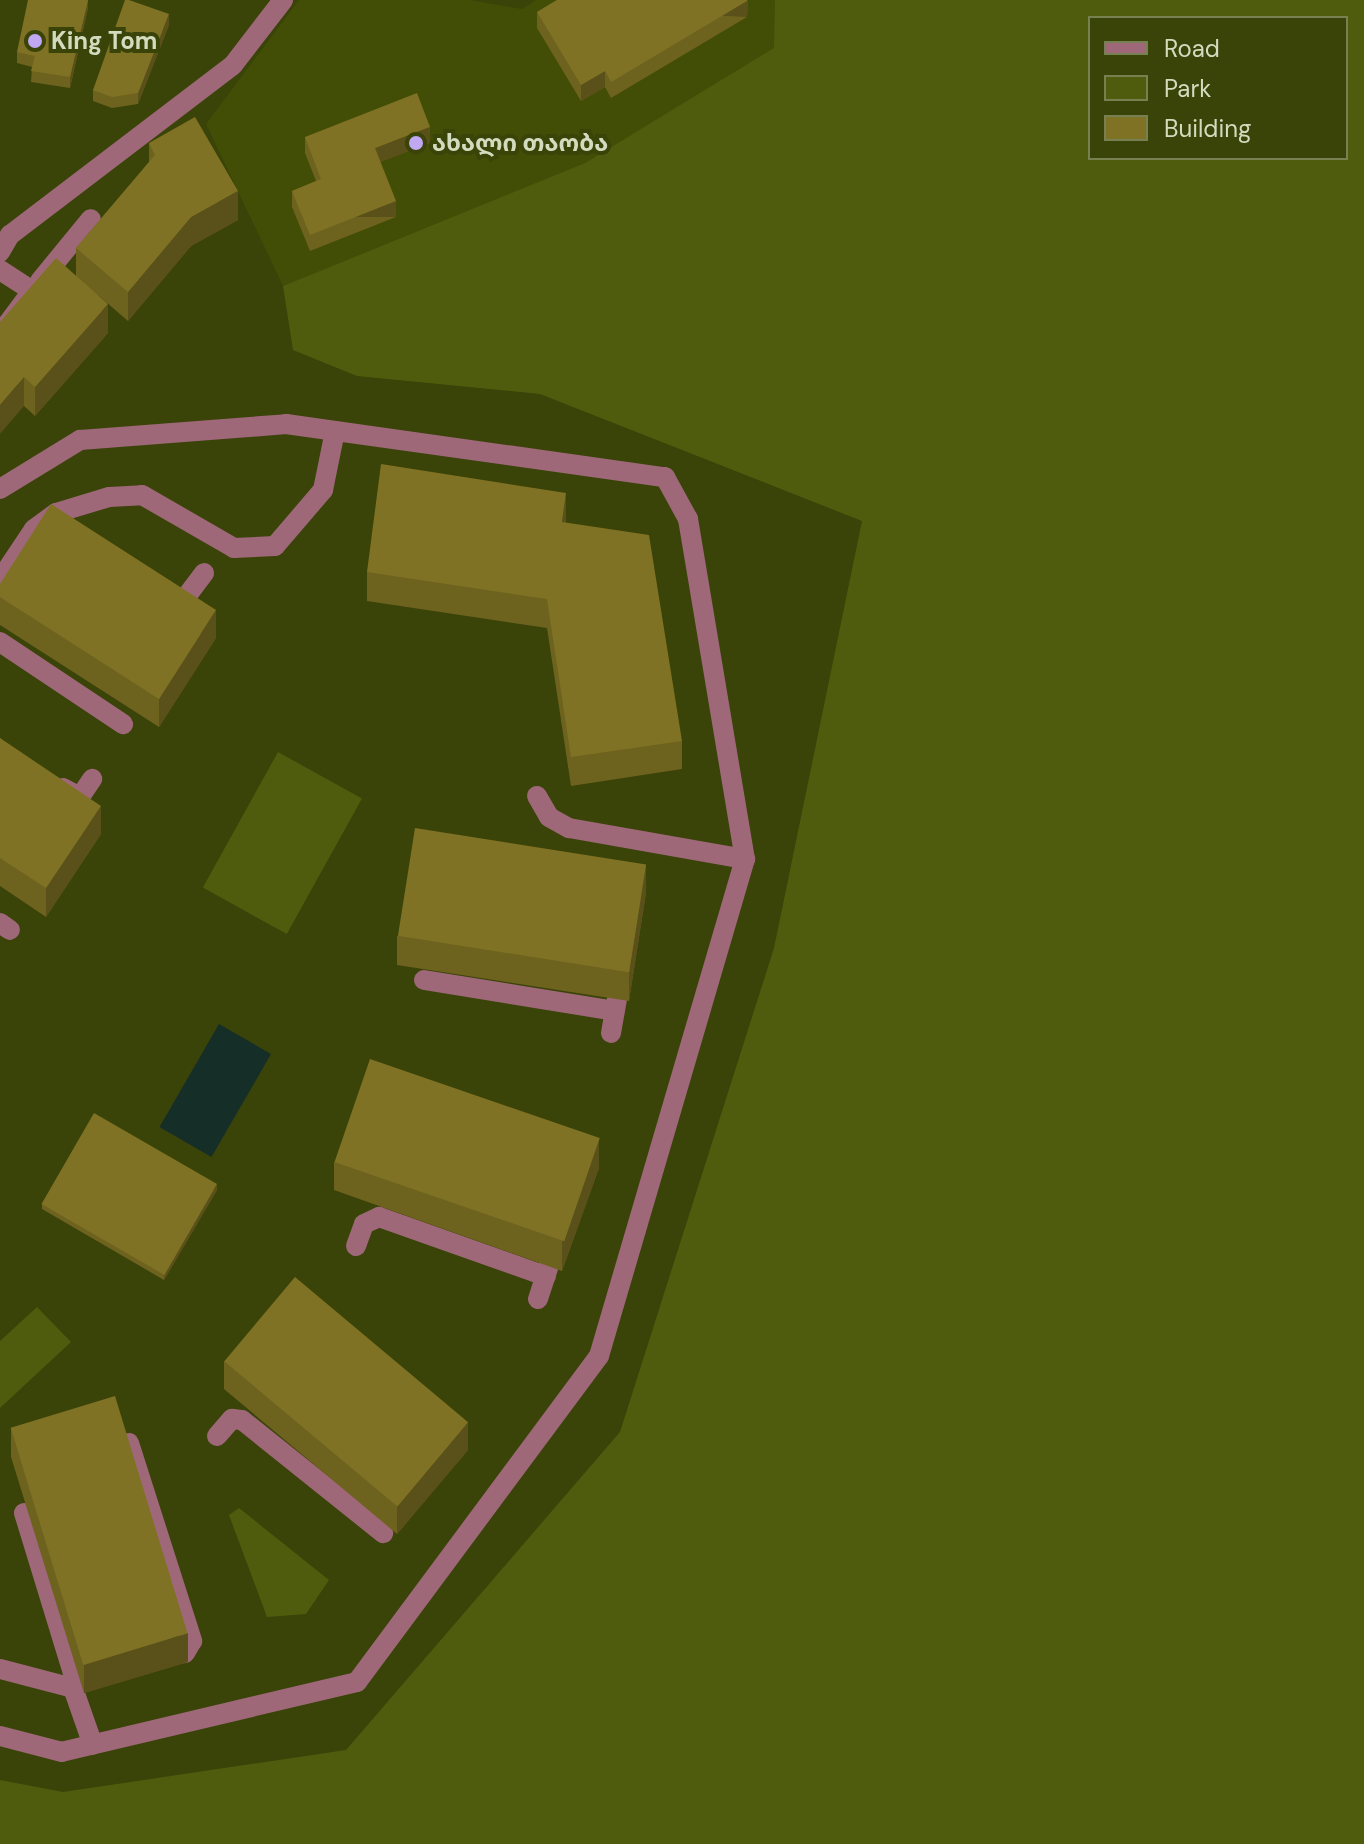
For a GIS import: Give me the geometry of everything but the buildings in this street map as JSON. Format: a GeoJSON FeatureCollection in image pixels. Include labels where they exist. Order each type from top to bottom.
{"type":"FeatureCollection","features":[{"type":"Feature","properties":{"kind":"street"},"geometry":{"type":"LineString","coordinates":[[0,252],[10,235],[233,65],[283,0]]}},
{"type":"Feature","properties":{"kind":"street"},"geometry":{"type":"LineString","coordinates":[[0,334],[91,219]]}},
{"type":"Feature","properties":{"kind":"street"},"geometry":{"type":"LineString","coordinates":[[0,270],[32,291]]}},
{"type":"Feature","properties":{"kind":"street"},"geometry":{"type":"LineString","coordinates":[[0,489],[80,440],[286,424],[665,477],[688,519],[745,859],[589,1369],[357,1682],[62,1752],[0,1736]]}},
{"type":"Feature","properties":{"kind":"street"},"geometry":{"type":"LineString","coordinates":[[0,580],[34,529],[56,513],[109,497],[142,495],[234,548],[275,546],[323,490],[335,431]]}},
{"type":"Feature","properties":{"kind":"street"},"geometry":{"type":"LineString","coordinates":[[147,584],[178,602],[204,573]]}},
{"type":"Feature","properties":{"kind":"street"},"geometry":{"type":"LineString","coordinates":[[1,634],[123,724]]}},
{"type":"Feature","properties":{"kind":"street"},"geometry":{"type":"LineString","coordinates":[[48,778],[80,797],[92,779]]}},
{"type":"Feature","properties":{"kind":"street"},"geometry":{"type":"LineString","coordinates":[[537,796],[549,817],[569,828],[745,859]]}},
{"type":"Feature","properties":{"kind":"street"},"geometry":{"type":"LineString","coordinates":[[424,980],[616,1006],[611,1033]]}},
{"type":"Feature","properties":{"kind":"street"},"geometry":{"type":"LineString","coordinates":[[356,1246],[364,1224],[379,1217],[548,1271],[538,1299]]}},
{"type":"Feature","properties":{"kind":"street"},"geometry":{"type":"LineString","coordinates":[[217,1436],[232,1419],[242,1420],[381,1535]]}},
{"type":"Feature","properties":{"kind":"street"},"geometry":{"type":"LineString","coordinates":[[126,1434],[192,1641],[185,1653]]}},
{"type":"Feature","properties":{"kind":"street"},"geometry":{"type":"LineString","coordinates":[[24,1513],[93,1745]]}},
{"type":"Feature","properties":{"kind":"street"},"geometry":{"type":"LineString","coordinates":[[0,1669],[77,1686]]}},
{"type":"Feature","properties":{"kind":"shaded area","name":"ახალი თაობა"},"geometry":{"type":"Polygon","coordinates":[[[299,0],[470,0],[522,9],[536,0],[775,0],[775,48],[585,163],[283,286],[206,124],[299,0]]]}},
{"type":"Feature","properties":{"kind":"green space"},"geometry":{"type":"Polygon","coordinates":[[[775,0],[1364,0],[1364,1844],[0,1844],[0,1780],[63,1792],[346,1750],[620,1432],[774,948],[862,521],[540,394],[357,376],[293,350],[283,286],[585,163],[774,48],[775,0]]]}},
{"type":"Feature","properties":{"kind":"green space"},"geometry":{"type":"Polygon","coordinates":[[[278,752],[362,799],[287,934],[203,888],[278,752]]]}},
{"type":"Feature","properties":{"kind":"green space"},"geometry":{"type":"Polygon","coordinates":[[[37,1307],[71,1342],[0,1408],[0,1341],[37,1307]]]}},
{"type":"Feature","properties":{"kind":"green space"},"geometry":{"type":"Polygon","coordinates":[[[239,1508],[329,1580],[306,1614],[267,1617],[229,1515],[239,1508]]]}},
{"type":"Feature","properties":{"kind":"water"},"geometry":{"type":"Polygon","coordinates":[[[219,1024],[271,1054],[211,1157],[160,1127],[219,1024]]]}},
{"type":"Feature","properties":{"kind":"place","name":"King Tom"},"geometry":{"type":"Point","coordinates":[35,41]}},
{"type":"Feature","properties":{"kind":"place","name":"ახალი თაობა"},"geometry":{"type":"Point","coordinates":[416,143]}}]}
